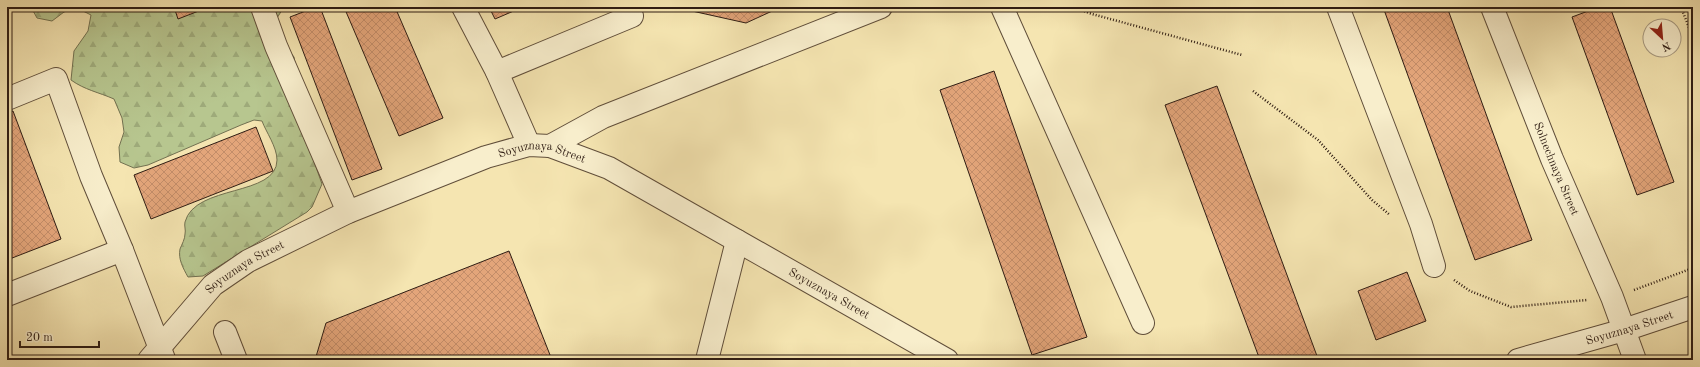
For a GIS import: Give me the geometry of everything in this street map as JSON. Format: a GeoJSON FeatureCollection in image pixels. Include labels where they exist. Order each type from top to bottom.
{"type":"FeatureCollection","features":[{"type":"Feature","properties":{"kind":"street"},"geometry":{"type":"LineString","coordinates":[[262,7],[276,46],[348,212]]}},
{"type":"Feature","properties":{"kind":"street"},"geometry":{"type":"LineString","coordinates":[[463,7],[497,72],[540,145],[603,117],[881,7]]}},
{"type":"Feature","properties":{"kind":"street"},"geometry":{"type":"LineString","coordinates":[[1002,7],[1143,323]]}},
{"type":"Feature","properties":{"kind":"street"},"geometry":{"type":"LineString","coordinates":[[1338,7],[1421,224],[1434,266]]}},
{"type":"Feature","properties":{"kind":"street","name":"Solnechnaya Street"},"geometry":{"type":"LineString","coordinates":[[1492,7],[1552,159],[1612,297],[1636,360]]}},
{"type":"Feature","properties":{"kind":"street"},"geometry":{"type":"LineString","coordinates":[[497,72],[632,16]]}},
{"type":"Feature","properties":{"kind":"street"},"geometry":{"type":"LineString","coordinates":[[7,100],[56,79],[91,176],[122,250],[158,356]]}},
{"type":"Feature","properties":{"kind":"street","name":"Soyuznaya Street"},"geometry":{"type":"LineString","coordinates":[[158,356],[187,313],[212,285],[248,261],[348,212],[486,157],[540,145],[609,168],[947,360]]}},
{"type":"Feature","properties":{"kind":"street"},"geometry":{"type":"LineString","coordinates":[[707,360],[737,241]]}},
{"type":"Feature","properties":{"kind":"street"},"geometry":{"type":"LineString","coordinates":[[7,295],[122,250]]}},
{"type":"Feature","properties":{"kind":"street","name":"Soyuznaya Street"},"geometry":{"type":"LineString","coordinates":[[1518,360],[1624,330],[1693,307]]}},
{"type":"Feature","properties":{"kind":"street"},"geometry":{"type":"LineString","coordinates":[[226,332],[236,360]]}},
{"type":"Feature","properties":{"kind":"path"},"geometry":{"type":"LineString","coordinates":[[1073,7],[1092,14],[1242,55]]}},
{"type":"Feature","properties":{"kind":"path"},"geometry":{"type":"LineString","coordinates":[[1681,7],[1693,38]]}},
{"type":"Feature","properties":{"kind":"path"},"geometry":{"type":"LineString","coordinates":[[1253,91],[1318,140],[1372,200],[1401,223],[1421,224]]}},
{"type":"Feature","properties":{"kind":"path"},"geometry":{"type":"LineString","coordinates":[[1434,266],[1470,291],[1511,307],[1561,304]]}},
{"type":"Feature","properties":{"kind":"path"},"geometry":{"type":"LineString","coordinates":[[7,349],[12,360]]}},
{"type":"Feature","properties":{"kind":"green space"},"geometry":{"type":"Polygon","coordinates":[[[31,7],[284,7],[277,18],[284,44],[294,57],[300,92],[302,128],[322,184],[312,207],[307,212],[203,276],[188,277],[181,263],[180,249],[185,236],[185,222],[192,210],[204,201],[251,186],[264,180],[273,172],[277,155],[262,121],[254,120],[241,125],[148,165],[134,168],[120,162],[119,147],[124,132],[122,118],[114,99],[87,89],[71,80],[74,51],[88,31],[91,15],[77,8],[64,12],[52,21],[37,18],[31,7]]]}},
{"type":"Feature","properties":{"kind":"building"},"geometry":{"type":"Polygon","coordinates":[[[174,7],[209,7],[178,19],[174,7]]]}},
{"type":"Feature","properties":{"kind":"building"},"geometry":{"type":"Polygon","coordinates":[[[316,7],[320,7],[382,169],[352,180],[290,17],[316,7]]]}},
{"type":"Feature","properties":{"kind":"building"},"geometry":{"type":"Polygon","coordinates":[[[344,7],[395,7],[443,118],[399,136],[344,7]]]}},
{"type":"Feature","properties":{"kind":"building"},"geometry":{"type":"Polygon","coordinates":[[[489,7],[523,7],[495,19],[489,7]]]}},
{"type":"Feature","properties":{"kind":"building"},"geometry":{"type":"Polygon","coordinates":[[[674,7],[781,7],[746,23],[674,7]]]}},
{"type":"Feature","properties":{"kind":"building"},"geometry":{"type":"Polygon","coordinates":[[[1383,7],[1447,7],[1532,240],[1475,260],[1383,7]]]}},
{"type":"Feature","properties":{"kind":"building"},"geometry":{"type":"Polygon","coordinates":[[[1599,7],[1610,7],[1674,182],[1637,195],[1572,17],[1599,7]]]}},
{"type":"Feature","properties":{"kind":"building"},"geometry":{"type":"Polygon","coordinates":[[[994,71],[1087,337],[1032,355],[940,90],[994,71]]]}},
{"type":"Feature","properties":{"kind":"building"},"geometry":{"type":"Polygon","coordinates":[[[1217,86],[1317,356],[1307,360],[1260,360],[1165,105],[1217,86]]]}},
{"type":"Feature","properties":{"kind":"building"},"geometry":{"type":"Polygon","coordinates":[[[13,111],[61,239],[7,260],[7,113],[13,111]]]}},
{"type":"Feature","properties":{"kind":"building"},"geometry":{"type":"Polygon","coordinates":[[[256,127],[273,171],[151,219],[134,175],[256,127]]]}},
{"type":"Feature","properties":{"kind":"building"},"geometry":{"type":"Polygon","coordinates":[[[509,251],[552,360],[315,360],[326,323],[509,251]]]}},
{"type":"Feature","properties":{"kind":"building"},"geometry":{"type":"Polygon","coordinates":[[[1407,272],[1426,321],[1376,340],[1358,291],[1407,272]]]}}]}
